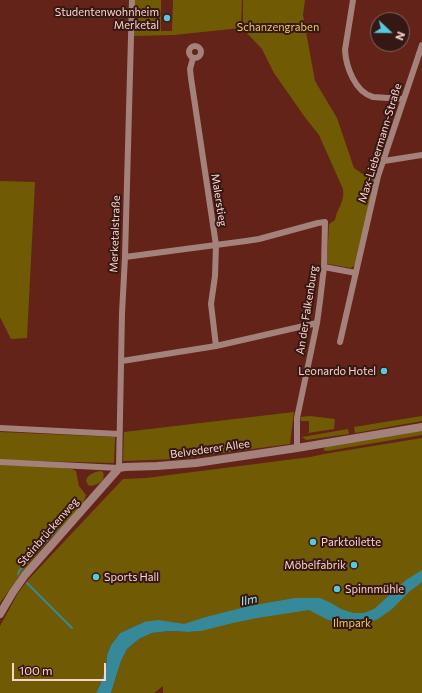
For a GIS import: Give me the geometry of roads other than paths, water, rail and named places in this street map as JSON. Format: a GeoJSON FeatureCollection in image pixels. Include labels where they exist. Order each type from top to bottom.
{"type":"FeatureCollection","features":[{"type":"Feature","properties":{"kind":"street","name":"Merketalstraße"},"geometry":{"type":"LineString","coordinates":[[119,468],[122,313],[125,257],[132,0]]}},
{"type":"Feature","properties":{"kind":"street"},"geometry":{"type":"LineString","coordinates":[[353,0],[345,50],[352,76],[360,88],[369,96],[403,99]]}},
{"type":"Feature","properties":{"kind":"street","name":"Max-Liebermann-Straße"},"geometry":{"type":"LineString","coordinates":[[340,342],[375,186],[422,45]]}},
{"type":"Feature","properties":{"kind":"street","name":"Malerstieg"},"geometry":{"type":"LineString","coordinates":[[193,58],[190,69],[191,78],[216,245],[215,276],[211,304],[216,346]]}},
{"type":"Feature","properties":{"kind":"street"},"geometry":{"type":"LineString","coordinates":[[384,161],[422,155]]}},
{"type":"Feature","properties":{"kind":"street","name":"An der Falkenburg"},"geometry":{"type":"LineString","coordinates":[[216,245],[259,239],[326,222],[324,267],[317,324],[297,418],[297,448]]}},
{"type":"Feature","properties":{"kind":"street"},"geometry":{"type":"LineString","coordinates":[[125,257],[216,245]]}},
{"type":"Feature","properties":{"kind":"street"},"geometry":{"type":"LineString","coordinates":[[324,267],[356,273]]}},
{"type":"Feature","properties":{"kind":"street"},"geometry":{"type":"LineString","coordinates":[[122,361],[216,346],[317,324]]}},
{"type":"Feature","properties":{"kind":"street","name":"Belvederer Allee"},"geometry":{"type":"LineString","coordinates":[[0,462],[119,468],[196,463],[297,448],[422,426]]}},
{"type":"Feature","properties":{"kind":"street"},"geometry":{"type":"LineString","coordinates":[[0,428],[119,434]]}},
{"type":"Feature","properties":{"kind":"street","name":"Steinbrückenweg"},"geometry":{"type":"LineString","coordinates":[[0,614],[25,575],[119,468]]}},
{"type":"Feature","properties":{"kind":"water"},"geometry":{"type":"Polygon","coordinates":[[[422,570],[422,582],[410,591],[392,609],[378,619],[356,627],[326,619],[309,610],[257,618],[201,631],[170,631],[152,633],[139,639],[127,649],[121,661],[111,693],[96,693],[106,667],[107,655],[111,645],[120,633],[144,622],[158,620],[184,624],[249,606],[295,598],[320,598],[341,609],[353,613],[364,613],[374,609],[406,580],[422,570]]]}},
{"type":"Feature","properties":{"kind":"waterway"},"geometry":{"type":"LineString","coordinates":[[18,574],[19,571],[58,528]]}},
{"type":"Feature","properties":{"kind":"waterway"},"geometry":{"type":"LineString","coordinates":[[27,583],[72,628]]}},
{"type":"Feature","properties":{"kind":"place","name":"Studentenwohnheim Merketal"},"geometry":{"type":"Point","coordinates":[167,18]}},
{"type":"Feature","properties":{"kind":"place","name":"Leonardo Hotel"},"geometry":{"type":"Point","coordinates":[384,371]}},
{"type":"Feature","properties":{"kind":"place","name":"Parktoilette"},"geometry":{"type":"Point","coordinates":[313,542]}},
{"type":"Feature","properties":{"kind":"place","name":"Möbelfabrik"},"geometry":{"type":"Point","coordinates":[354,565]}},
{"type":"Feature","properties":{"kind":"place","name":"Sports Hall"},"geometry":{"type":"Point","coordinates":[96,577]}},
{"type":"Feature","properties":{"kind":"place","name":"Spinnmühle"},"geometry":{"type":"Point","coordinates":[337,589]}},
{"type":"Feature","properties":{"kind":"park label","name":"Schanzengraben"},"geometry":{"type":"Point","coordinates":[278,27]}},
{"type":"Feature","properties":{"kind":"park label","name":"Ilmpark"},"geometry":{"type":"Point","coordinates":[352,623]}},
{"type":"Feature","properties":{"kind":"water label","name":"Ilm"},"geometry":{"type":"Point","coordinates":[249,600]}}]}
